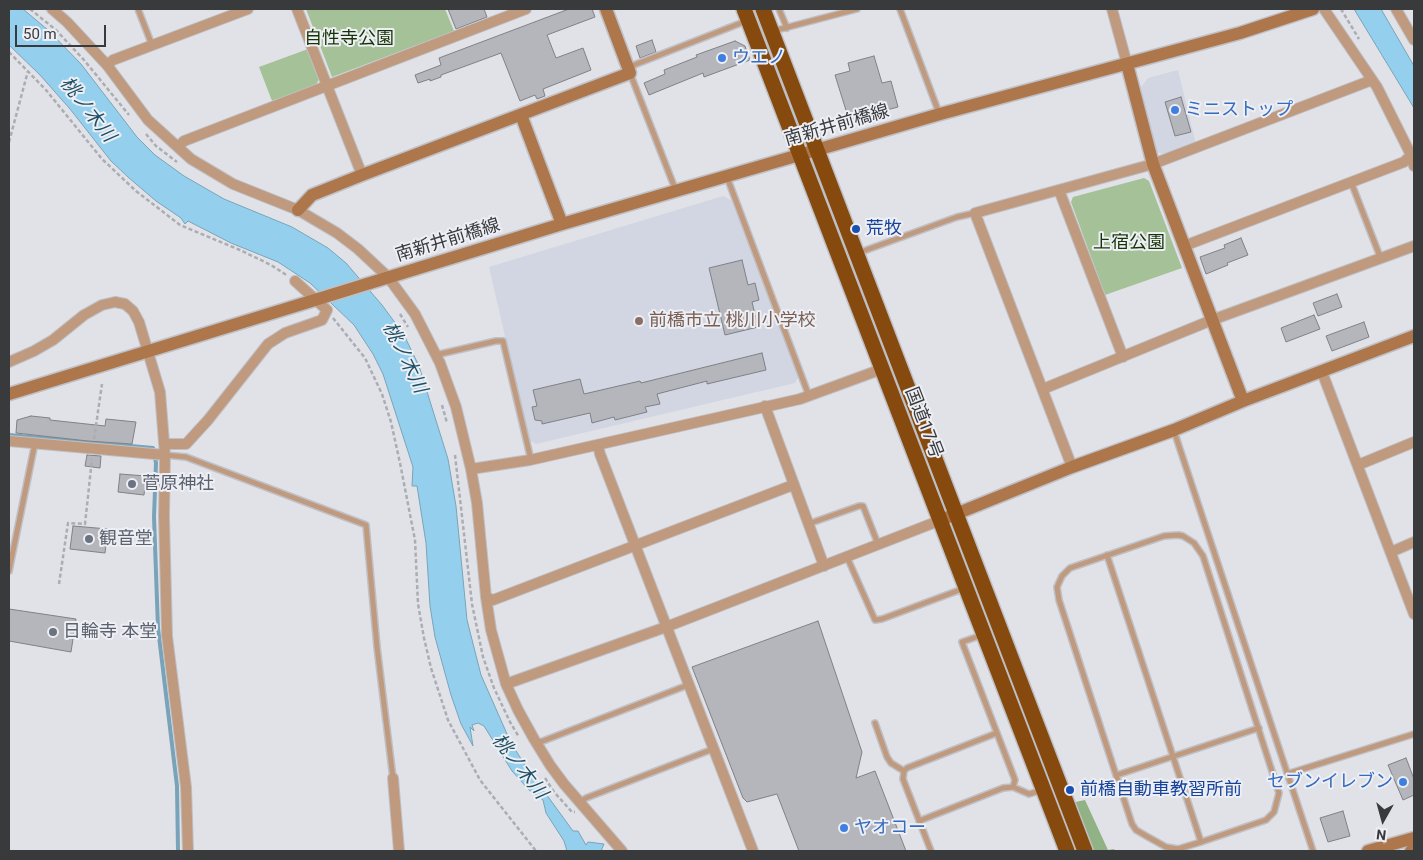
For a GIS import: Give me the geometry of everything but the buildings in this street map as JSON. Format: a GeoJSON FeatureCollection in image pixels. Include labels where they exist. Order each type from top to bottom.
{"type":"FeatureCollection","features":[{"type":"Feature","properties":{"kind":"highway","name":"国道17号"},"geometry":{"type":"LineString","coordinates":[[763,9],[779,30],[817,149],[1085,851]]}},
{"type":"Feature","properties":{"kind":"highway","name":"国道17号"},"geometry":{"type":"LineString","coordinates":[[746,14],[1068,851]]}},
{"type":"Feature","properties":{"kind":"street"},"geometry":{"type":"LineString","coordinates":[[52,9],[67,22],[107,65],[148,120],[191,159],[233,184],[298,210],[337,233],[358,249],[388,278],[415,314],[435,353],[456,407],[477,503],[491,630],[506,684],[536,743],[560,778],[622,851]]}},
{"type":"Feature","properties":{"kind":"street"},"geometry":{"type":"LineString","coordinates":[[107,65],[114,60],[248,9]]}},
{"type":"Feature","properties":{"kind":"street"},"geometry":{"type":"LineString","coordinates":[[297,9],[362,175]]}},
{"type":"Feature","properties":{"kind":"street"},"geometry":{"type":"LineString","coordinates":[[178,147],[184,141],[327,86],[497,14],[526,9]]}},
{"type":"Feature","properties":{"kind":"street"},"geometry":{"type":"LineString","coordinates":[[298,210],[312,195],[630,73],[606,9]]}},
{"type":"Feature","properties":{"kind":"street"},"geometry":{"type":"LineString","coordinates":[[1112,9],[1153,164],[1243,401]]}},
{"type":"Feature","properties":{"kind":"street","name":"南新井前橋線"},"geometry":{"type":"LineString","coordinates":[[321,303],[372,283],[562,224],[940,114],[1268,24],[1313,9]]}},
{"type":"Feature","properties":{"kind":"street"},"geometry":{"type":"LineString","coordinates":[[1324,9],[1377,87],[1411,155],[1414,166]]}},
{"type":"Feature","properties":{"kind":"street"},"geometry":{"type":"LineString","coordinates":[[1396,9],[1414,40]]}},
{"type":"Feature","properties":{"kind":"street"},"geometry":{"type":"LineString","coordinates":[[1072,467],[975,213],[1153,164],[1372,80]]}},
{"type":"Feature","properties":{"kind":"street"},"geometry":{"type":"LineString","coordinates":[[520,116],[562,224]]}},
{"type":"Feature","properties":{"kind":"street"},"geometry":{"type":"LineString","coordinates":[[1184,246],[1404,162],[1411,155]]}},
{"type":"Feature","properties":{"kind":"street"},"geometry":{"type":"LineString","coordinates":[[1059,190],[1123,357]]}},
{"type":"Feature","properties":{"kind":"street"},"geometry":{"type":"LineString","coordinates":[[1043,389],[1212,320],[1414,246]]}},
{"type":"Feature","properties":{"kind":"street"},"geometry":{"type":"LineString","coordinates":[[164,444],[186,444],[208,420],[268,344],[285,333],[322,320],[321,303],[295,281]]}},
{"type":"Feature","properties":{"kind":"street"},"geometry":{"type":"LineString","coordinates":[[9,362],[40,347],[84,315],[102,305],[114,302],[125,304],[133,311],[140,322],[160,392],[165,455],[164,534],[167,636],[186,787],[188,851]]}},
{"type":"Feature","properties":{"kind":"street"},"geometry":{"type":"LineString","coordinates":[[9,394],[148,350],[321,303]]}},
{"type":"Feature","properties":{"kind":"street"},"geometry":{"type":"LineString","coordinates":[[506,684],[666,627],[957,515],[1072,467],[1174,430],[1243,401],[1414,336]]}},
{"type":"Feature","properties":{"kind":"street"},"geometry":{"type":"LineString","coordinates":[[471,469],[531,460],[810,396],[882,369]]}},
{"type":"Feature","properties":{"kind":"street"},"geometry":{"type":"LineString","coordinates":[[1322,372],[1414,614]]}},
{"type":"Feature","properties":{"kind":"street"},"geometry":{"type":"LineString","coordinates":[[765,406],[824,566]]}},
{"type":"Feature","properties":{"kind":"street"},"geometry":{"type":"LineString","coordinates":[[9,441],[165,455]]}},
{"type":"Feature","properties":{"kind":"street"},"geometry":{"type":"LineString","coordinates":[[1358,466],[1414,442]]}},
{"type":"Feature","properties":{"kind":"street"},"geometry":{"type":"LineString","coordinates":[[598,445],[688,685],[753,851]]}},
{"type":"Feature","properties":{"kind":"street"},"geometry":{"type":"LineString","coordinates":[[486,598],[493,600],[793,485]]}},
{"type":"Feature","properties":{"kind":"street"},"geometry":{"type":"LineString","coordinates":[[1391,552],[1414,542]]}},
{"type":"Feature","properties":{"kind":"street"},"geometry":{"type":"LineString","coordinates":[[393,778],[399,851]]}},
{"type":"Feature","properties":{"kind":"street"},"geometry":{"type":"LineString","coordinates":[[1368,851],[1414,838]]}},
{"type":"Feature","properties":{"kind":"lane"},"geometry":{"type":"LineString","coordinates":[[138,9],[152,45]]}},
{"type":"Feature","properties":{"kind":"lane"},"geometry":{"type":"LineString","coordinates":[[779,9],[779,30],[857,9]]}},
{"type":"Feature","properties":{"kind":"lane"},"geometry":{"type":"LineString","coordinates":[[900,9],[940,114]]}},
{"type":"Feature","properties":{"kind":"lane"},"geometry":{"type":"LineString","coordinates":[[676,192],[630,73],[634,65],[746,14]]}},
{"type":"Feature","properties":{"kind":"lane"},"geometry":{"type":"LineString","coordinates":[[727,176],[810,396]]}},
{"type":"Feature","properties":{"kind":"lane"},"geometry":{"type":"LineString","coordinates":[[1351,182],[1381,259]]}},
{"type":"Feature","properties":{"kind":"lane"},"geometry":{"type":"LineString","coordinates":[[857,253],[956,217],[975,213]]}},
{"type":"Feature","properties":{"kind":"lane"},"geometry":{"type":"LineString","coordinates":[[435,353],[440,354],[496,340],[503,341],[531,460]]}},
{"type":"Feature","properties":{"kind":"lane"},"geometry":{"type":"LineString","coordinates":[[1174,430],[1313,851]]}},
{"type":"Feature","properties":{"kind":"lane"},"geometry":{"type":"LineString","coordinates":[[9,571],[35,444]]}},
{"type":"Feature","properties":{"kind":"lane"},"geometry":{"type":"LineString","coordinates":[[165,455],[186,457],[366,525],[377,648],[393,778]]}},
{"type":"Feature","properties":{"kind":"lane"},"geometry":{"type":"LineString","coordinates":[[808,524],[863,506],[878,545]]}},
{"type":"Feature","properties":{"kind":"lane"},"geometry":{"type":"LineString","coordinates":[[1164,536],[1183,536],[1189,539],[1203,556],[1258,728],[1278,788],[1278,800],[1274,812],[1266,820],[1259,824],[1183,848],[1170,848],[1136,830],[1129,816],[1059,600],[1058,587],[1062,576],[1070,568],[1164,536]]}},
{"type":"Feature","properties":{"kind":"lane"},"geometry":{"type":"LineString","coordinates":[[1107,555],[1201,842]]}},
{"type":"Feature","properties":{"kind":"lane"},"geometry":{"type":"LineString","coordinates":[[847,557],[875,620],[966,587]]}},
{"type":"Feature","properties":{"kind":"lane"},"geometry":{"type":"LineString","coordinates":[[984,634],[962,642],[1015,780],[1013,787]]}},
{"type":"Feature","properties":{"kind":"lane"},"geometry":{"type":"LineString","coordinates":[[536,743],[688,685]]}},
{"type":"Feature","properties":{"kind":"lane"},"geometry":{"type":"LineString","coordinates":[[875,723],[887,757],[891,763],[904,771]]}},
{"type":"Feature","properties":{"kind":"lane"},"geometry":{"type":"LineString","coordinates":[[1117,776],[1258,728]]}},
{"type":"Feature","properties":{"kind":"lane"},"geometry":{"type":"LineString","coordinates":[[931,851],[902,779],[904,771],[907,768],[997,733]]}},
{"type":"Feature","properties":{"kind":"lane"},"geometry":{"type":"LineString","coordinates":[[1287,774],[1414,734]]}},
{"type":"Feature","properties":{"kind":"lane"},"geometry":{"type":"LineString","coordinates":[[578,801],[582,802],[586,798],[713,749]]}},
{"type":"Feature","properties":{"kind":"lane"},"geometry":{"type":"LineString","coordinates":[[919,821],[1003,788],[1013,787],[1029,794],[1044,789]]}},
{"type":"Feature","properties":{"kind":"path"},"geometry":{"type":"LineString","coordinates":[[30,9],[56,30],[84,60],[131,117]]}},
{"type":"Feature","properties":{"kind":"path"},"geometry":{"type":"LineString","coordinates":[[9,52],[46,90],[102,160],[136,191],[180,226],[270,264],[295,281]]}},
{"type":"Feature","properties":{"kind":"path"},"geometry":{"type":"LineString","coordinates":[[9,142],[28,72]]}},
{"type":"Feature","properties":{"kind":"path"},"geometry":{"type":"LineString","coordinates":[[144,132],[156,146],[179,163]]}},
{"type":"Feature","properties":{"kind":"path"},"geometry":{"type":"LineString","coordinates":[[321,303],[366,358],[382,394],[391,422],[415,540],[418,604],[424,638],[431,668],[448,720],[480,780],[536,851]]}},
{"type":"Feature","properties":{"kind":"path"},"geometry":{"type":"LineString","coordinates":[[396,307],[410,330]]}},
{"type":"Feature","properties":{"kind":"path"},"geometry":{"type":"LineString","coordinates":[[59,584],[68,523],[85,524],[102,384]]}},
{"type":"Feature","properties":{"kind":"path"},"geometry":{"type":"LineString","coordinates":[[442,405],[447,423]]}},
{"type":"Feature","properties":{"kind":"path"},"geometry":{"type":"LineString","coordinates":[[454,450],[472,604],[483,657],[498,697],[519,737]]}},
{"type":"Feature","properties":{"kind":"path"},"geometry":{"type":"LineString","coordinates":[[543,776],[572,812],[581,813]]}},
{"type":"Feature","properties":{"kind":"shaded area"},"geometry":{"type":"Polygon","coordinates":[[[1178,70],[1196,144],[1163,154],[1157,152],[1141,87],[1148,78],[1178,70]]]}},
{"type":"Feature","properties":{"kind":"shaded area","name":"前橋市立 桃川小学校"},"geometry":{"type":"Polygon","coordinates":[[[723,196],[731,200],[799,376],[795,383],[536,444],[529,440],[489,267],[723,196]]]}},
{"type":"Feature","properties":{"kind":"green space","name":"自性寺公園"},"geometry":{"type":"Polygon","coordinates":[[[306,9],[445,9],[454,31],[332,77],[306,9]]]}},
{"type":"Feature","properties":{"kind":"green space"},"geometry":{"type":"Polygon","coordinates":[[[308,49],[320,77],[316,85],[272,101],[259,67],[308,49]]]}},
{"type":"Feature","properties":{"kind":"green space","name":"上宿公園"},"geometry":{"type":"Polygon","coordinates":[[[1144,178],[1149,181],[1182,268],[1105,295],[1071,202],[1073,197],[1144,178]]]}},
{"type":"Feature","properties":{"kind":"green space"},"geometry":{"type":"Polygon","coordinates":[[[1085,800],[1108,850],[1114,849],[1115,851],[1090,851],[1071,803],[1085,800]]]}},
{"type":"Feature","properties":{"kind":"water","name":"桃ノ木川"},"geometry":{"type":"Polygon","coordinates":[[[9,9],[23,9],[48,30],[81,64],[137,137],[155,155],[184,176],[224,199],[292,227],[328,248],[346,263],[382,305],[404,335],[419,366],[448,459],[456,506],[467,620],[481,675],[511,743],[525,765],[573,831],[578,831],[586,845],[588,842],[604,844],[601,851],[567,851],[564,841],[546,813],[543,800],[529,790],[512,771],[484,726],[478,723],[472,725],[474,731],[470,727],[473,746],[461,724],[435,637],[430,606],[426,543],[417,486],[412,486],[413,467],[383,374],[373,354],[354,325],[310,283],[278,262],[231,243],[188,221],[185,224],[181,218],[156,201],[129,178],[111,161],[40,75],[9,45],[9,9]]]}},
{"type":"Feature","properties":{"kind":"water"},"geometry":{"type":"Polygon","coordinates":[[[1354,9],[1381,9],[1414,66],[1414,108],[1354,9]]]}},
{"type":"Feature","properties":{"kind":"waterway"},"geometry":{"type":"LineString","coordinates":[[9,435],[153,448],[156,463],[154,517],[158,628],[177,786],[178,851]]}},
{"type":"Feature","properties":{"kind":"place","name":"ウエノ"},"geometry":{"type":"Point","coordinates":[722,58]}},
{"type":"Feature","properties":{"kind":"place","name":"ミニストップ"},"geometry":{"type":"Point","coordinates":[1175,110]}},
{"type":"Feature","properties":{"kind":"place","name":"荒牧"},"geometry":{"type":"Point","coordinates":[856,229]}},
{"type":"Feature","properties":{"kind":"place","name":"前橋市立 桃川小学校"},"geometry":{"type":"Point","coordinates":[639,321]}},
{"type":"Feature","properties":{"kind":"place","name":"菅原神社"},"geometry":{"type":"Point","coordinates":[132,484]}},
{"type":"Feature","properties":{"kind":"place","name":"観音堂"},"geometry":{"type":"Point","coordinates":[89,539]}},
{"type":"Feature","properties":{"kind":"place","name":"日輪寺 本堂"},"geometry":{"type":"Point","coordinates":[53,632]}},
{"type":"Feature","properties":{"kind":"place","name":"セブンイレブン"},"geometry":{"type":"Point","coordinates":[1403,782]}},
{"type":"Feature","properties":{"kind":"place","name":"前橋自動車教習所前"},"geometry":{"type":"Point","coordinates":[1070,790]}},
{"type":"Feature","properties":{"kind":"place","name":"ヤオコー"},"geometry":{"type":"Point","coordinates":[844,828]}}]}
